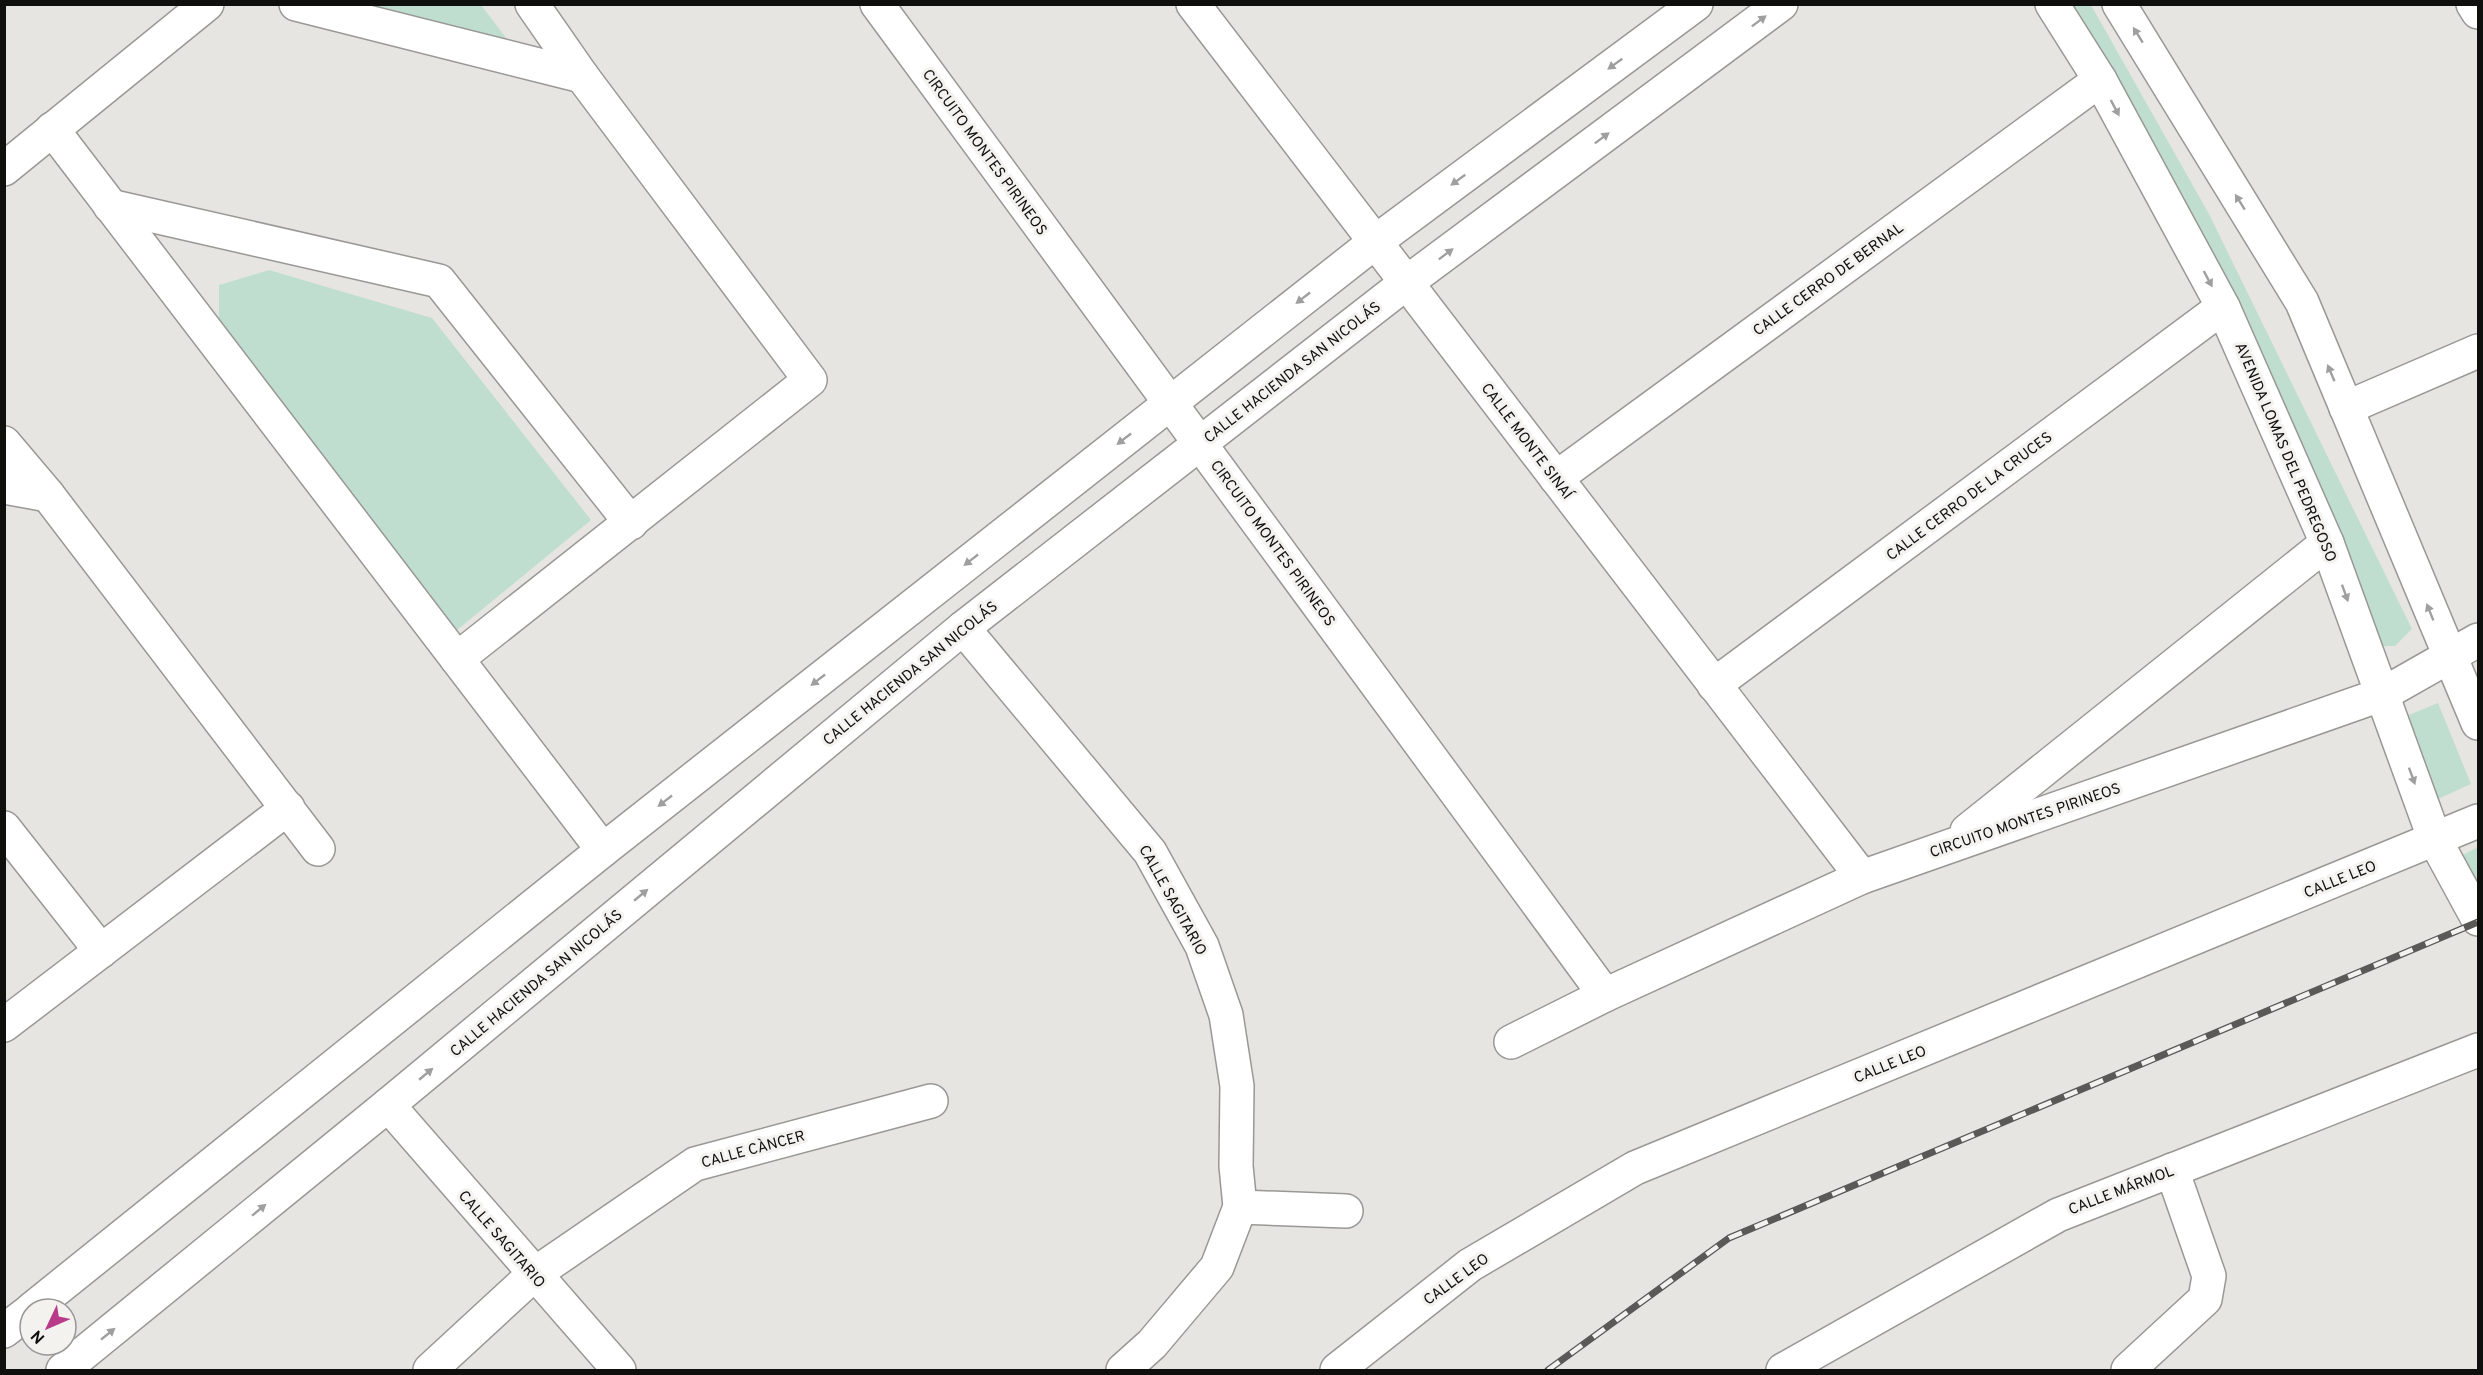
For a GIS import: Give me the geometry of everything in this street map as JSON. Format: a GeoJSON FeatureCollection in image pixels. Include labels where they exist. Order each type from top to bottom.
{"type":"FeatureCollection","features":[{"type":"Feature","properties":{"kind":"street"},"geometry":{"type":"LineString","coordinates":[[4,169],[207,4]]}},
{"type":"Feature","properties":{"kind":"street"},"geometry":{"type":"LineString","coordinates":[[296,4],[582,76]]}},
{"type":"Feature","properties":{"kind":"street"},"geometry":{"type":"LineString","coordinates":[[457,659],[810,380],[582,76],[532,4]]}},
{"type":"Feature","properties":{"kind":"street","name":"CIRCUITO MONTES PIRINEOS"},"geometry":{"type":"LineString","coordinates":[[877,4],[1605,995]]}},
{"type":"Feature","properties":{"kind":"street","name":"CALLE MONTE SINAÍ"},"geometry":{"type":"LineString","coordinates":[[1193,4],[1862,877]]}},
{"type":"Feature","properties":{"kind":"street"},"geometry":{"type":"LineString","coordinates":[[47,1297],[603,850],[1375,242],[1696,4]]}},
{"type":"Feature","properties":{"kind":"street","name":"CALLE HACIENDA SAN NICOLÁS"},"geometry":{"type":"LineString","coordinates":[[63,1371],[963,628],[1406,283],[1781,4]]}},
{"type":"Feature","properties":{"kind":"street","name":"AVENIDA LOMAS DEL PEDREGOSO"},"geometry":{"type":"LineString","coordinates":[[2052,4],[2100,80],[2223,307],[2327,543],[2435,840],[2478,919]]}},
{"type":"Feature","properties":{"kind":"street"},"geometry":{"type":"LineString","coordinates":[[2119,4],[2302,302],[2478,723]]}},
{"type":"Feature","properties":{"kind":"street"},"geometry":{"type":"LineString","coordinates":[[2473,4],[2478,12]]}},
{"type":"Feature","properties":{"kind":"street"},"geometry":{"type":"LineString","coordinates":[[1644,42],[1676,82]]}},
{"type":"Feature","properties":{"kind":"street","name":"CALLE CERRO DE BERNAL"},"geometry":{"type":"LineString","coordinates":[[1556,478],[2100,80]]}},
{"type":"Feature","properties":{"kind":"street"},"geometry":{"type":"LineString","coordinates":[[52,129],[603,850]]}},
{"type":"Feature","properties":{"kind":"street"},"geometry":{"type":"LineString","coordinates":[[110,206],[439,281],[631,523]]}},
{"type":"Feature","properties":{"kind":"street","name":"CALLE CERRO DE LA CRUCES"},"geometry":{"type":"LineString","coordinates":[[1714,685],[2223,307]]}},
{"type":"Feature","properties":{"kind":"street"},"geometry":{"type":"LineString","coordinates":[[2346,408],[2478,351]]}},
{"type":"Feature","properties":{"kind":"street"},"geometry":{"type":"LineString","coordinates":[[4,443],[48,495],[318,849]]}},
{"type":"Feature","properties":{"kind":"street"},"geometry":{"type":"LineString","coordinates":[[4,487],[48,495]]}},
{"type":"Feature","properties":{"kind":"street"},"geometry":{"type":"LineString","coordinates":[[1947,847],[2327,543]]}},
{"type":"Feature","properties":{"kind":"street","name":"CALLE SAGITARIO"},"geometry":{"type":"LineString","coordinates":[[963,628],[1150,852],[1202,946],[1226,1015],[1237,1086],[1236,1166],[1239,1207],[1216,1267],[1152,1344],[1123,1371]]}},
{"type":"Feature","properties":{"kind":"street","name":"CIRCUITO MONTES PIRINEOS"},"geometry":{"type":"LineString","coordinates":[[1511,1042],[1605,995],[1862,877],[2383,694],[2478,640]]}},
{"type":"Feature","properties":{"kind":"street"},"geometry":{"type":"LineString","coordinates":[[4,1025],[288,808]]}},
{"type":"Feature","properties":{"kind":"street","name":"CALLE LEO"},"geometry":{"type":"LineString","coordinates":[[1337,1371],[1470,1265],[1635,1168],[2478,821]]}},
{"type":"Feature","properties":{"kind":"street"},"geometry":{"type":"LineString","coordinates":[[4,828],[101,951]]}},
{"type":"Feature","properties":{"kind":"street","name":"CALLE MÁRMOL"},"geometry":{"type":"LineString","coordinates":[[1783,1371],[2058,1215],[2478,1050]]}},
{"type":"Feature","properties":{"kind":"street","name":"CALLE CÀNCER"},"geometry":{"type":"LineString","coordinates":[[430,1371],[533,1275],[695,1164],[931,1101]]}},
{"type":"Feature","properties":{"kind":"street","name":"CALLE SAGITARIO"},"geometry":{"type":"LineString","coordinates":[[388,1105],[533,1275],[619,1371]]}},
{"type":"Feature","properties":{"kind":"street"},"geometry":{"type":"LineString","coordinates":[[2128,1371],[2205,1299],[2209,1276],[2172,1170]]}},
{"type":"Feature","properties":{"kind":"street"},"geometry":{"type":"LineString","coordinates":[[1239,1207],[1346,1211]]}},
{"type":"Feature","properties":{"kind":"street"},"geometry":{"type":"LineString","coordinates":[[4,1331],[18,1320]]}},
{"type":"Feature","properties":{"kind":"green space"},"geometry":{"type":"Polygon","coordinates":[[[279,5],[481,5],[520,56],[279,5]]]}},
{"type":"Feature","properties":{"kind":"green space"},"geometry":{"type":"Polygon","coordinates":[[[2068,5],[2091,5],[2209,214],[2412,629],[2395,646],[2377,646],[2264,356],[2186,201],[2068,5]]]}},
{"type":"Feature","properties":{"kind":"green space"},"geometry":{"type":"Polygon","coordinates":[[[269,270],[432,318],[591,520],[451,635],[219,320],[219,285],[269,270]]]}},
{"type":"Feature","properties":{"kind":"green space"},"geometry":{"type":"Polygon","coordinates":[[[2438,703],[2471,784],[2438,799],[2404,717],[2438,703]]]}},
{"type":"Feature","properties":{"kind":"green space"},"geometry":{"type":"Polygon","coordinates":[[[2478,847],[2478,888],[2461,856],[2478,847]]]}},
{"type":"Feature","properties":{"kind":"railway"},"geometry":{"type":"LineString","coordinates":[[1548,1370],[1729,1238],[2478,922]]}}]}
